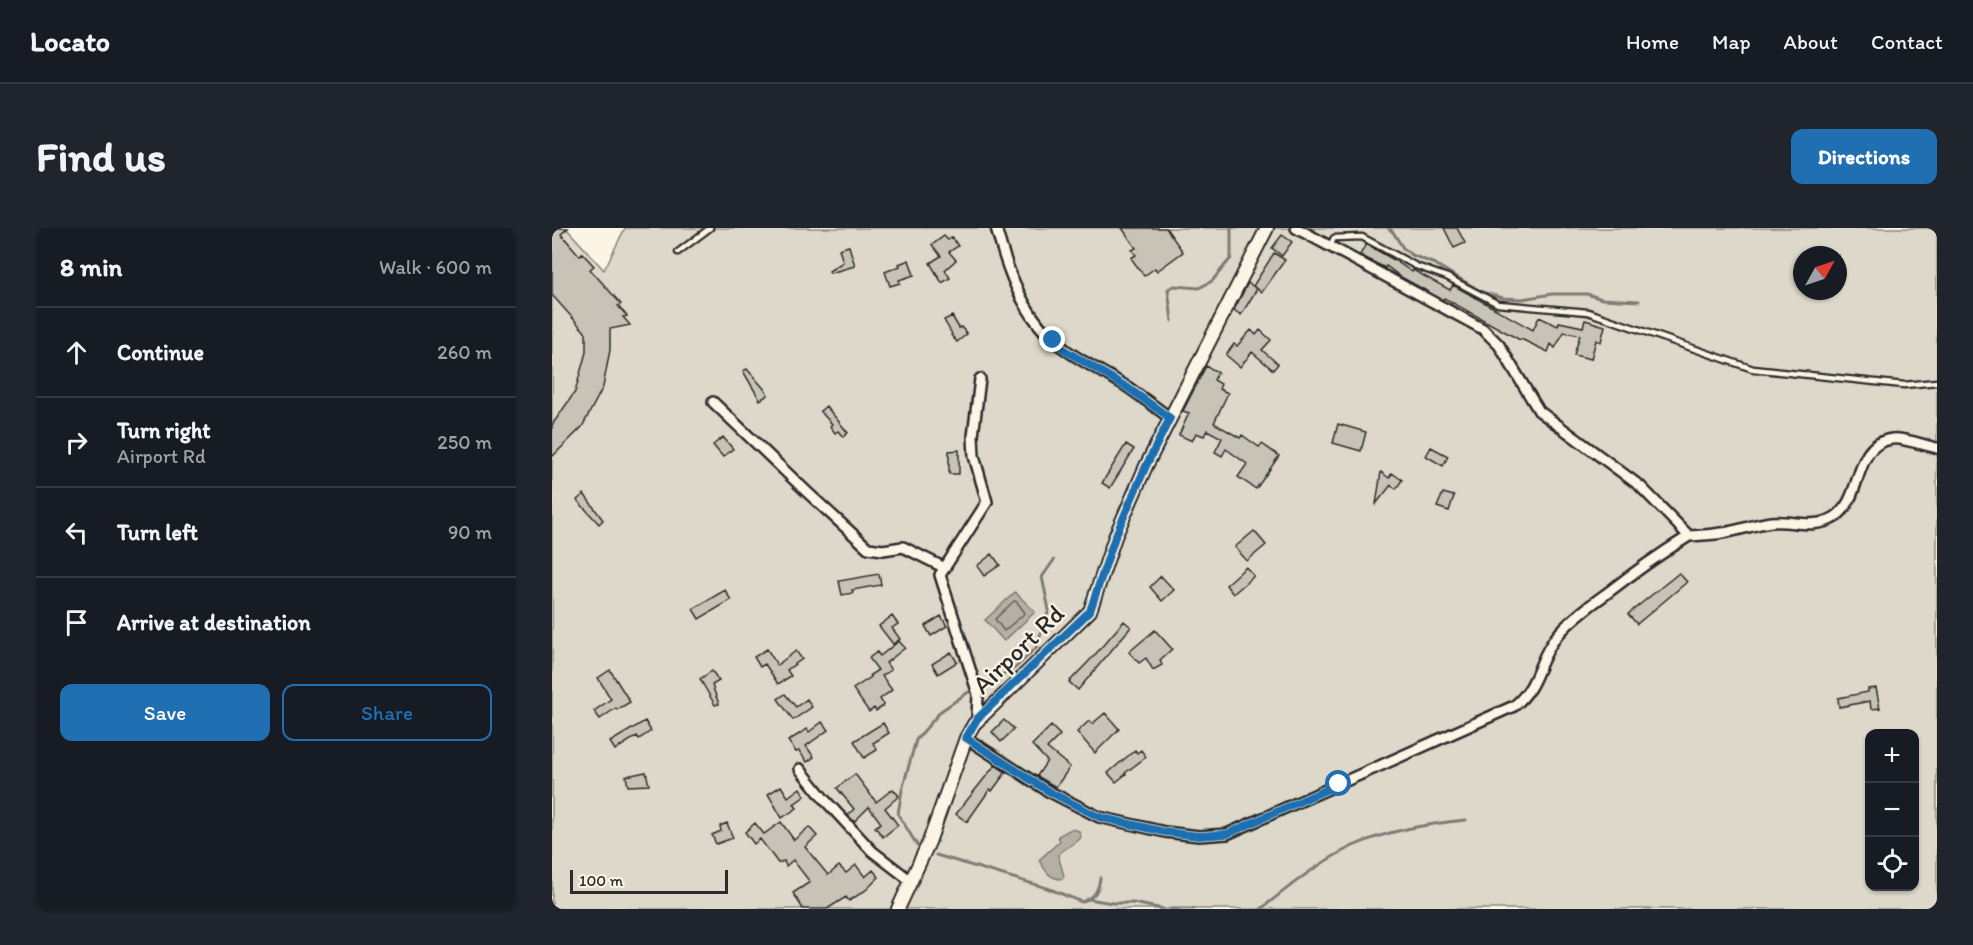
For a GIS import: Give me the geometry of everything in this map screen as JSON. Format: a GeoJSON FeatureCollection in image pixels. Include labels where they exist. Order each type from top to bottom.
{"type":"FeatureCollection","features":[{"type":"Feature","properties":{"kind":"main road","name":"Airport Rd"},"geometry":{"type":"LineString","coordinates":[[898,909],[929,842],[966,738],[977,719],[1090,611],[1115,537],[1146,466],[1266,228]]}},
{"type":"Feature","properties":{"kind":"street"},"geometry":{"type":"LineString","coordinates":[[996,228],[1010,273],[1025,305],[1039,325],[1066,351],[1128,388],[1170,418]]}},
{"type":"Feature","properties":{"kind":"street"},"geometry":{"type":"LineString","coordinates":[[1296,228],[1483,329],[1498,345],[1539,411],[1640,486],[1689,536]]}},
{"type":"Feature","properties":{"kind":"street"},"geometry":{"type":"LineString","coordinates":[[977,719],[978,694],[940,575],[987,501],[974,456],[973,436],[980,379]]}},
{"type":"Feature","properties":{"kind":"street"},"geometry":{"type":"LineString","coordinates":[[713,402],[868,548],[883,550],[903,547],[945,568]]}},
{"type":"Feature","properties":{"kind":"street"},"geometry":{"type":"LineString","coordinates":[[966,738],[1048,791],[1099,817],[1165,832],[1199,836],[1227,834],[1514,706],[1525,698],[1534,684],[1545,654],[1557,636],[1606,593],[1653,558],[1689,536],[1722,533],[1772,522],[1816,524],[1835,517],[1845,506],[1864,459],[1873,446],[1893,438],[1937,448]]}},
{"type":"Feature","properties":{"kind":"street"},"geometry":{"type":"LineString","coordinates":[[800,769],[872,851],[911,881]]}},
{"type":"Feature","properties":{"kind":"lane"},"geometry":{"type":"LineString","coordinates":[[678,252],[710,228]]}},
{"type":"Feature","properties":{"kind":"lane"},"geometry":{"type":"LineString","coordinates":[[1330,246],[1334,238],[1362,237],[1416,266],[1447,277],[1498,304],[1588,312],[1753,369],[1904,385],[1937,382]]}},
{"type":"Feature","properties":{"kind":"shaded area"},"geometry":{"type":"Polygon","coordinates":[[[552,228],[566,228],[604,270],[625,228],[1937,228],[1937,909],[552,909],[552,228]]]}},
{"type":"Feature","properties":{"kind":"water"},"geometry":{"type":"Polygon","coordinates":[[[1015,592],[1035,612],[1004,641],[985,620],[1015,592]]]}},
{"type":"Feature","properties":{"kind":"water"},"geometry":{"type":"Polygon","coordinates":[[[1071,829],[1079,831],[1081,837],[1058,855],[1064,876],[1062,879],[1054,877],[1048,873],[1039,860],[1060,841],[1058,836],[1071,829]]]}},
{"type":"Feature","properties":{"kind":"building"},"geometry":{"type":"Polygon","coordinates":[[[552,228],[568,228],[561,234],[580,256],[582,253],[594,266],[590,269],[621,304],[618,306],[627,316],[623,317],[630,325],[610,329],[610,350],[603,387],[582,427],[552,457],[552,425],[575,392],[586,352],[586,333],[552,295],[552,228]]]}},
{"type":"Feature","properties":{"kind":"building"},"geometry":{"type":"Polygon","coordinates":[[[1122,228],[1166,228],[1183,252],[1157,271],[1155,268],[1144,276],[1131,258],[1136,255],[1132,250],[1136,248],[1122,228]]]}},
{"type":"Feature","properties":{"kind":"building"},"geometry":{"type":"Polygon","coordinates":[[[1444,228],[1457,228],[1465,243],[1454,248],[1444,228]]]}},
{"type":"Feature","properties":{"kind":"building"},"geometry":{"type":"Polygon","coordinates":[[[1282,235],[1292,242],[1282,256],[1272,248],[1282,235]]]}},
{"type":"Feature","properties":{"kind":"building"},"geometry":{"type":"Polygon","coordinates":[[[944,236],[948,240],[952,237],[958,246],[949,252],[956,260],[945,270],[950,278],[942,283],[930,263],[941,256],[932,245],[944,236]]]}},
{"type":"Feature","properties":{"kind":"building"},"geometry":{"type":"Polygon","coordinates":[[[1366,244],[1412,272],[1413,270],[1450,290],[1453,285],[1533,330],[1539,317],[1558,326],[1559,322],[1583,327],[1585,320],[1605,326],[1601,342],[1596,340],[1591,359],[1574,355],[1580,335],[1564,332],[1555,348],[1551,344],[1548,352],[1520,340],[1401,277],[1386,266],[1385,268],[1360,255],[1366,244]]]}},
{"type":"Feature","properties":{"kind":"building"},"geometry":{"type":"Polygon","coordinates":[[[849,246],[855,266],[830,273],[829,271],[843,262],[839,249],[849,246]]]}},
{"type":"Feature","properties":{"kind":"building"},"geometry":{"type":"Polygon","coordinates":[[[1274,253],[1285,260],[1262,292],[1253,286],[1274,253]]]}},
{"type":"Feature","properties":{"kind":"building"},"geometry":{"type":"Polygon","coordinates":[[[909,260],[914,275],[890,286],[885,272],[909,260]]]}},
{"type":"Feature","properties":{"kind":"building"},"geometry":{"type":"Polygon","coordinates":[[[1248,283],[1257,289],[1241,315],[1234,310],[1248,283]]]}},
{"type":"Feature","properties":{"kind":"building"},"geometry":{"type":"Polygon","coordinates":[[[952,316],[959,328],[961,327],[967,334],[957,342],[944,320],[952,316]]]}},
{"type":"Feature","properties":{"kind":"building"},"geometry":{"type":"Polygon","coordinates":[[[1251,330],[1256,335],[1260,330],[1271,340],[1262,350],[1278,364],[1273,370],[1252,352],[1240,367],[1226,355],[1234,344],[1237,346],[1251,330]]]}},
{"type":"Feature","properties":{"kind":"building"},"geometry":{"type":"Polygon","coordinates":[[[1206,366],[1218,372],[1214,380],[1221,384],[1219,389],[1228,393],[1214,423],[1240,438],[1242,435],[1259,447],[1262,444],[1279,456],[1256,489],[1238,477],[1247,464],[1226,449],[1222,456],[1215,452],[1222,438],[1207,430],[1204,436],[1196,433],[1192,441],[1179,435],[1189,413],[1183,411],[1206,366]]]}},
{"type":"Feature","properties":{"kind":"building"},"geometry":{"type":"Polygon","coordinates":[[[747,369],[768,395],[760,400],[743,371],[747,369]]]}},
{"type":"Feature","properties":{"kind":"building"},"geometry":{"type":"Polygon","coordinates":[[[826,406],[848,433],[843,437],[838,431],[835,433],[830,426],[832,424],[820,411],[826,406]]]}},
{"type":"Feature","properties":{"kind":"building"},"geometry":{"type":"Polygon","coordinates":[[[1338,424],[1366,432],[1361,451],[1333,443],[1338,424]]]}},
{"type":"Feature","properties":{"kind":"building"},"geometry":{"type":"Polygon","coordinates":[[[723,437],[733,449],[723,457],[713,445],[723,437]]]}},
{"type":"Feature","properties":{"kind":"building"},"geometry":{"type":"Polygon","coordinates":[[[1126,444],[1134,449],[1110,488],[1102,483],[1126,444]]]}},
{"type":"Feature","properties":{"kind":"building"},"geometry":{"type":"Polygon","coordinates":[[[1431,447],[1448,456],[1443,466],[1426,456],[1431,447]]]}},
{"type":"Feature","properties":{"kind":"building"},"geometry":{"type":"Polygon","coordinates":[[[959,450],[959,474],[949,474],[949,451],[959,450]]]}},
{"type":"Feature","properties":{"kind":"building"},"geometry":{"type":"Polygon","coordinates":[[[1381,472],[1389,478],[1392,473],[1402,480],[1396,489],[1391,485],[1376,504],[1381,472]]]}},
{"type":"Feature","properties":{"kind":"building"},"geometry":{"type":"Polygon","coordinates":[[[1443,493],[1454,496],[1449,511],[1437,507],[1443,493]]]}},
{"type":"Feature","properties":{"kind":"building"},"geometry":{"type":"Polygon","coordinates":[[[584,494],[603,520],[599,524],[577,500],[584,494]]]}},
{"type":"Feature","properties":{"kind":"building"},"geometry":{"type":"Polygon","coordinates":[[[1254,531],[1266,545],[1247,561],[1235,547],[1254,531]]]}},
{"type":"Feature","properties":{"kind":"building"},"geometry":{"type":"Polygon","coordinates":[[[992,554],[1000,565],[984,576],[977,566],[992,554]]]}},
{"type":"Feature","properties":{"kind":"building"},"geometry":{"type":"Polygon","coordinates":[[[1246,567],[1254,576],[1233,594],[1226,585],[1246,567]]]}},
{"type":"Feature","properties":{"kind":"building"},"geometry":{"type":"Polygon","coordinates":[[[1679,573],[1687,582],[1637,624],[1628,614],[1679,573]]]}},
{"type":"Feature","properties":{"kind":"building"},"geometry":{"type":"Polygon","coordinates":[[[879,574],[881,585],[852,590],[853,593],[842,595],[839,581],[879,574]]]}},
{"type":"Feature","properties":{"kind":"building"},"geometry":{"type":"Polygon","coordinates":[[[1161,576],[1174,590],[1162,601],[1150,587],[1161,576]]]}},
{"type":"Feature","properties":{"kind":"building"},"geometry":{"type":"Polygon","coordinates":[[[725,590],[731,600],[699,619],[693,609],[725,590]]]}},
{"type":"Feature","properties":{"kind":"building"},"geometry":{"type":"Polygon","coordinates":[[[892,616],[898,624],[892,628],[900,639],[893,644],[879,626],[892,616]]]}},
{"type":"Feature","properties":{"kind":"building"},"geometry":{"type":"Polygon","coordinates":[[[941,616],[947,626],[931,636],[925,626],[941,616]]]}},
{"type":"Feature","properties":{"kind":"building"},"geometry":{"type":"Polygon","coordinates":[[[1124,621],[1131,627],[1078,690],[1069,682],[1124,621]]]}},
{"type":"Feature","properties":{"kind":"building"},"geometry":{"type":"Polygon","coordinates":[[[1155,630],[1172,649],[1160,660],[1162,665],[1153,670],[1146,658],[1139,663],[1129,652],[1155,630]]]}},
{"type":"Feature","properties":{"kind":"building"},"geometry":{"type":"Polygon","coordinates":[[[899,641],[905,648],[886,663],[891,670],[882,676],[892,690],[880,699],[884,705],[876,711],[874,708],[869,712],[853,689],[878,670],[869,658],[877,652],[880,656],[899,641]]]}},
{"type":"Feature","properties":{"kind":"building"},"geometry":{"type":"Polygon","coordinates":[[[767,649],[777,665],[796,651],[802,659],[787,670],[791,676],[778,684],[765,664],[760,667],[754,657],[767,649]]]}},
{"type":"Feature","properties":{"kind":"building"},"geometry":{"type":"Polygon","coordinates":[[[951,652],[957,662],[938,674],[932,664],[951,652]]]}},
{"type":"Feature","properties":{"kind":"building"},"geometry":{"type":"Polygon","coordinates":[[[610,670],[630,702],[600,719],[594,711],[611,699],[598,678],[610,670]]]}},
{"type":"Feature","properties":{"kind":"building"},"geometry":{"type":"Polygon","coordinates":[[[712,671],[719,681],[712,685],[719,704],[715,705],[700,679],[712,671]]]}},
{"type":"Feature","properties":{"kind":"building"},"geometry":{"type":"Polygon","coordinates":[[[1876,688],[1880,708],[1871,709],[1870,701],[1839,707],[1838,698],[1868,692],[1868,689],[1876,688]]]}},
{"type":"Feature","properties":{"kind":"building"},"geometry":{"type":"Polygon","coordinates":[[[785,694],[796,707],[807,699],[812,707],[793,720],[778,699],[785,694]]]}},
{"type":"Feature","properties":{"kind":"building"},"geometry":{"type":"Polygon","coordinates":[[[1105,713],[1119,729],[1095,753],[1077,732],[1089,721],[1092,724],[1105,713]]]}},
{"type":"Feature","properties":{"kind":"building"},"geometry":{"type":"Polygon","coordinates":[[[1004,720],[1014,729],[1001,742],[992,732],[1004,720]]]}},
{"type":"Feature","properties":{"kind":"building"},"geometry":{"type":"Polygon","coordinates":[[[645,721],[651,731],[639,739],[637,736],[615,750],[610,742],[645,721]]]}},
{"type":"Feature","properties":{"kind":"building"},"geometry":{"type":"Polygon","coordinates":[[[822,722],[828,730],[806,746],[814,757],[807,762],[788,741],[807,729],[809,732],[822,722]]]}},
{"type":"Feature","properties":{"kind":"building"},"geometry":{"type":"Polygon","coordinates":[[[883,723],[889,733],[873,743],[877,750],[864,758],[854,741],[883,723]]]}},
{"type":"Feature","properties":{"kind":"building"},"geometry":{"type":"Polygon","coordinates":[[[1051,726],[1060,735],[1047,748],[1070,767],[1056,787],[1037,776],[1047,761],[1032,745],[1051,726]]]}},
{"type":"Feature","properties":{"kind":"building"},"geometry":{"type":"Polygon","coordinates":[[[1135,750],[1137,753],[1141,750],[1146,757],[1116,782],[1108,773],[1135,750]]]}},
{"type":"Feature","properties":{"kind":"building"},"geometry":{"type":"Polygon","coordinates":[[[995,765],[1006,772],[992,791],[990,789],[967,822],[956,814],[995,765]]]}},
{"type":"Feature","properties":{"kind":"building"},"geometry":{"type":"Polygon","coordinates":[[[646,772],[649,785],[628,786],[626,776],[646,772]]]}},
{"type":"Feature","properties":{"kind":"building"},"geometry":{"type":"Polygon","coordinates":[[[855,774],[876,802],[893,789],[899,796],[885,808],[898,825],[883,837],[875,827],[881,823],[869,807],[854,822],[848,815],[854,809],[837,788],[855,774]]]}},
{"type":"Feature","properties":{"kind":"building"},"geometry":{"type":"Polygon","coordinates":[[[781,786],[788,797],[800,788],[805,796],[794,804],[797,808],[782,818],[768,794],[781,786]]]}},
{"type":"Feature","properties":{"kind":"building"},"geometry":{"type":"Polygon","coordinates":[[[781,822],[794,840],[809,827],[817,836],[805,847],[828,875],[839,866],[846,873],[856,865],[865,877],[873,870],[879,877],[866,890],[849,901],[846,897],[827,909],[803,909],[793,893],[810,882],[793,860],[786,866],[784,861],[778,863],[760,839],[754,844],[745,832],[755,823],[764,834],[781,822]]]}},
{"type":"Feature","properties":{"kind":"building"},"geometry":{"type":"Polygon","coordinates":[[[727,823],[733,838],[716,844],[712,835],[721,831],[720,826],[727,823]]]}},
{"type":"Feature","properties":{"kind":"waterway"},"geometry":{"type":"LineString","coordinates":[[1172,321],[1168,289],[1174,286],[1199,288],[1212,281],[1231,258],[1231,228]]}},
{"type":"Feature","properties":{"kind":"waterway"},"geometry":{"type":"LineString","coordinates":[[1388,228],[1403,248],[1412,255],[1435,264],[1482,292],[1503,298],[1522,299],[1552,294],[1587,294],[1602,299],[1639,301]]}},
{"type":"Feature","properties":{"kind":"waterway"},"geometry":{"type":"LineString","coordinates":[[917,845],[898,814],[916,740],[941,711],[967,693],[1015,668],[1036,648],[1049,610],[1042,577],[1054,560]]}},
{"type":"Feature","properties":{"kind":"waterway"},"geometry":{"type":"LineString","coordinates":[[1261,909],[1317,867],[1353,846],[1409,828],[1466,820]]}},
{"type":"Feature","properties":{"kind":"waterway"},"geometry":{"type":"LineString","coordinates":[[936,855],[1047,888],[1082,902],[1095,893],[1100,878]]}},
{"type":"Feature","properties":{"kind":"waterway"},"geometry":{"type":"LineString","coordinates":[[1089,899],[1112,903],[1133,903],[1163,909]]}},
{"type":"Feature","properties":{"kind":"waterway"},"geometry":{"type":"LineString","coordinates":[[1170,909],[1194,909]]}},
{"type":"Feature","properties":{"kind":"route"},"geometry":{"type":"LineString","coordinates":[[1053,340],[1066,351],[1128,388],[1170,418],[1115,537],[1090,611],[977,719],[966,738],[1048,791],[1099,817],[1165,832],[1199,836],[1227,834],[1339,784]]}}]}
